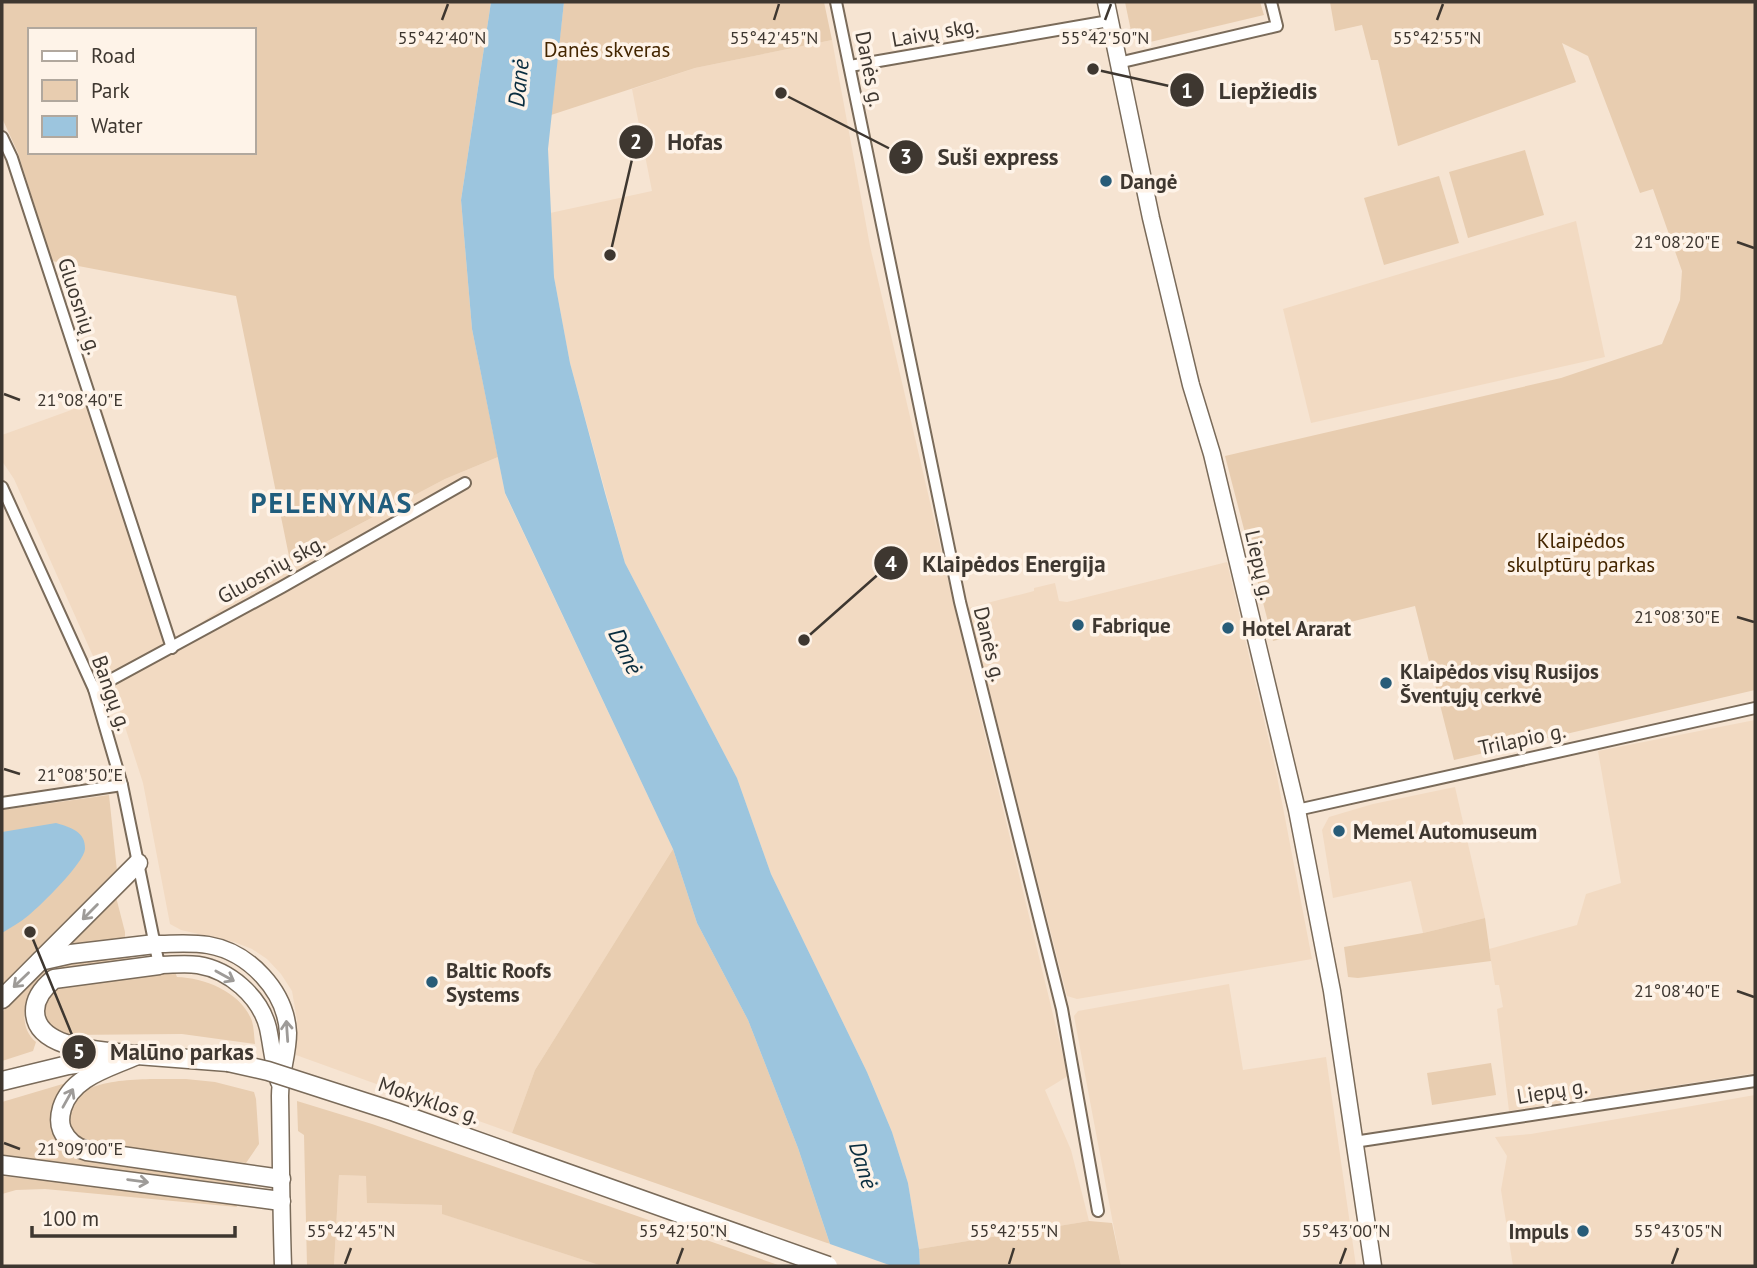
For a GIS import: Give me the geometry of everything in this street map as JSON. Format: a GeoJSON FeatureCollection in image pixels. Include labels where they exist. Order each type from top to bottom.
{"type":"FeatureCollection","features":[{"type":"Feature","properties":{"kind":"main road","name":"Liepų g."},"geometry":{"type":"LineString","coordinates":[[1105,2],[1186,366],[1212,454],[1297,810],[1332,991],[1373,1266]]}},
{"type":"Feature","properties":{"kind":"main road"},"geometry":{"type":"LineString","coordinates":[[2,999],[138,863]]}},
{"type":"Feature","properties":{"kind":"main road"},"geometry":{"type":"LineString","coordinates":[[40,961],[71,954],[155,944],[206,944],[221,948],[254,968],[267,982],[282,1004],[288,1029],[285,1065],[280,1083],[283,1266]]}},
{"type":"Feature","properties":{"kind":"main road"},"geometry":{"type":"LineString","coordinates":[[137,1055],[64,1044],[48,1037],[36,1022],[37,997],[54,979],[159,965],[195,964],[210,968],[237,983],[251,996],[262,1012],[268,1028],[272,1060],[280,1083]]}},
{"type":"Feature","properties":{"kind":"main road"},"geometry":{"type":"LineString","coordinates":[[137,1055],[83,1079],[69,1092],[63,1105],[61,1127],[71,1143],[87,1151],[281,1179]]}},
{"type":"Feature","properties":{"kind":"main road","name":"Mokyklos g."},"geometry":{"type":"LineString","coordinates":[[2,1081],[68,1065],[137,1055],[228,1062],[268,1071],[395,1112],[828,1266]]}},
{"type":"Feature","properties":{"kind":"main road"},"geometry":{"type":"LineString","coordinates":[[2,1165],[281,1201]]}},
{"type":"Feature","properties":{"kind":"street","name":"Danės g."},"geometry":{"type":"LineString","coordinates":[[836,2],[960,602],[1062,1009],[1098,1211]]}},
{"type":"Feature","properties":{"kind":"street"},"geometry":{"type":"LineString","coordinates":[[1118,63],[1277,26],[1270,2]]}},
{"type":"Feature","properties":{"kind":"street","name":"Laivų skg."},"geometry":{"type":"LineString","coordinates":[[850,66],[1109,22]]}},
{"type":"Feature","properties":{"kind":"street","name":"Gluosnių g."},"geometry":{"type":"LineString","coordinates":[[2,137],[12,158],[172,648]]}},
{"type":"Feature","properties":{"kind":"street","name":"Gluosnių skg."},"geometry":{"type":"LineString","coordinates":[[94,689],[465,483]]}},
{"type":"Feature","properties":{"kind":"street","name":"Bangų g."},"geometry":{"type":"LineString","coordinates":[[2,487],[94,689],[122,785],[159,965]]}},
{"type":"Feature","properties":{"kind":"street","name":"Trilapio g."},"geometry":{"type":"LineString","coordinates":[[1297,810],[1755,708]]}},
{"type":"Feature","properties":{"kind":"street"},"geometry":{"type":"LineString","coordinates":[[2,803],[122,785]]}},
{"type":"Feature","properties":{"kind":"street","name":"Liepų g."},"geometry":{"type":"LineString","coordinates":[[1354,1142],[1755,1082]]}},
{"type":"Feature","properties":{"kind":"shaded area"},"geometry":{"type":"Polygon","coordinates":[[[832,40],[870,246],[1068,1076],[1045,1090],[1071,1150],[1089,1221],[919,1249],[908,1183],[892,1132],[867,1072],[771,874],[737,778],[625,563],[570,363],[554,277],[550,213],[652,191],[632,89],[695,68],[832,40]]]}},
{"type":"Feature","properties":{"kind":"shaded area"},"geometry":{"type":"Polygon","coordinates":[[[1576,221],[1605,357],[1311,423],[1283,309],[1576,221]]]}},
{"type":"Feature","properties":{"kind":"shaded area"},"geometry":{"type":"Polygon","coordinates":[[[99,400],[176,640],[290,561],[445,479],[498,457],[505,494],[673,849],[535,1070],[512,1133],[296,1055],[297,1020],[292,991],[267,959],[234,942],[181,930],[170,924],[143,783],[118,705],[101,674],[14,479],[2,461],[2,435],[99,400]]]}},
{"type":"Feature","properties":{"kind":"shaded area"},"geometry":{"type":"Polygon","coordinates":[[[1227,562],[1276,771],[1312,959],[1077,999],[1067,996],[968,608],[1055,583],[1059,601],[1067,602],[1227,562]]]}},
{"type":"Feature","properties":{"kind":"shaded area"},"geometry":{"type":"Polygon","coordinates":[[[1755,720],[1755,1073],[1509,1111],[1497,1009],[1503,1007],[1499,985],[1495,985],[1489,949],[1577,925],[1586,894],[1621,883],[1598,751],[1755,720]]]}},
{"type":"Feature","properties":{"kind":"shaded area"},"geometry":{"type":"Polygon","coordinates":[[[1455,787],[1485,918],[1423,933],[1411,881],[1333,898],[1322,830],[1329,817],[1373,804],[1455,787]]]}},
{"type":"Feature","properties":{"kind":"shaded area"},"geometry":{"type":"Polygon","coordinates":[[[1229,984],[1243,1070],[1326,1057],[1356,1266],[1121,1266],[1074,1016],[1078,1011],[1229,984]]]}},
{"type":"Feature","properties":{"kind":"shaded area"},"geometry":{"type":"Polygon","coordinates":[[[1755,1095],[1755,1266],[1513,1266],[1501,1190],[1507,1156],[1495,1137],[1531,1134],[1755,1095]]]}},
{"type":"Feature","properties":{"kind":"shaded area"},"geometry":{"type":"Polygon","coordinates":[[[339,1175],[367,1176],[367,1203],[443,1205],[443,1214],[602,1266],[334,1266],[339,1175]]]}},
{"type":"Feature","properties":{"kind":"green space"},"geometry":{"type":"Polygon","coordinates":[[[2,2],[491,2],[461,200],[472,329],[498,457],[445,479],[290,561],[236,296],[52,261],[18,153],[2,118],[2,2]]]}},
{"type":"Feature","properties":{"kind":"green space","name":"Danės skveras"},"geometry":{"type":"Polygon","coordinates":[[[564,2],[824,2],[832,40],[695,68],[551,115],[564,2]]]}},
{"type":"Feature","properties":{"kind":"green space"},"geometry":{"type":"Polygon","coordinates":[[[1125,2],[1260,2],[1264,15],[1146,43],[1131,31],[1125,2]]]}},
{"type":"Feature","properties":{"kind":"green space","name":"Klaipėdos skulptūrų parkas"},"geometry":{"type":"Polygon","coordinates":[[[1330,2],[1755,2],[1755,690],[1454,760],[1415,606],[1273,641],[1225,456],[1561,378],[1662,344],[1680,300],[1682,271],[1653,189],[1640,193],[1588,56],[1562,43],[1576,82],[1398,146],[1378,60],[1371,60],[1362,25],[1335,31],[1330,2]]]}},
{"type":"Feature","properties":{"kind":"green space"},"geometry":{"type":"Polygon","coordinates":[[[1525,150],[1544,215],[1468,238],[1449,172],[1525,150]]]}},
{"type":"Feature","properties":{"kind":"green space"},"geometry":{"type":"Polygon","coordinates":[[[1439,176],[1459,243],[1384,265],[1364,198],[1439,176]]]}},
{"type":"Feature","properties":{"kind":"green space"},"geometry":{"type":"Polygon","coordinates":[[[109,795],[117,871],[2,989],[2,810],[109,795]]]}},
{"type":"Feature","properties":{"kind":"green space"},"geometry":{"type":"Polygon","coordinates":[[[673,849],[697,923],[748,1020],[798,1148],[830,1244],[512,1133],[535,1070],[673,849]]]}},
{"type":"Feature","properties":{"kind":"green space"},"geometry":{"type":"Polygon","coordinates":[[[116,897],[125,940],[71,945],[116,897]]]}},
{"type":"Feature","properties":{"kind":"green space"},"geometry":{"type":"Polygon","coordinates":[[[1485,918],[1491,961],[1358,978],[1348,977],[1344,947],[1423,933],[1485,918]]]}},
{"type":"Feature","properties":{"kind":"green space"},"geometry":{"type":"Polygon","coordinates":[[[130,956],[130,961],[34,987],[24,1016],[27,1030],[36,1042],[33,1051],[2,1061],[2,1012],[49,967],[130,956]]]}},
{"type":"Feature","properties":{"kind":"green space"},"geometry":{"type":"Polygon","coordinates":[[[175,972],[177,977],[199,980],[221,988],[240,1002],[252,1021],[255,1044],[182,1034],[65,1035],[42,1021],[46,996],[58,986],[129,975],[175,972]]]}},
{"type":"Feature","properties":{"kind":"green space"},"geometry":{"type":"Polygon","coordinates":[[[1491,1063],[1496,1095],[1432,1105],[1427,1073],[1491,1063]]]}},
{"type":"Feature","properties":{"kind":"green space"},"geometry":{"type":"Polygon","coordinates":[[[186,1079],[215,1082],[254,1092],[259,1144],[246,1163],[90,1146],[78,1138],[70,1127],[68,1118],[71,1103],[82,1093],[97,1086],[135,1080],[186,1079]]]}},
{"type":"Feature","properties":{"kind":"green space"},"geometry":{"type":"Polygon","coordinates":[[[66,1083],[53,1107],[54,1119],[67,1146],[80,1158],[250,1181],[249,1186],[2,1156],[2,1102],[66,1083]]]}},
{"type":"Feature","properties":{"kind":"green space"},"geometry":{"type":"Polygon","coordinates":[[[297,1101],[372,1124],[781,1266],[602,1266],[442,1214],[442,1205],[367,1203],[366,1176],[339,1175],[334,1266],[307,1266],[304,1135],[298,1131],[297,1101]]]}},
{"type":"Feature","properties":{"kind":"green space"},"geometry":{"type":"Polygon","coordinates":[[[2,1176],[235,1201],[237,1207],[45,1189],[16,1190],[2,1194],[2,1176]]]}},
{"type":"Feature","properties":{"kind":"green space"},"geometry":{"type":"Polygon","coordinates":[[[1089,1221],[1112,1223],[1121,1266],[920,1266],[919,1249],[1089,1221]]]}},
{"type":"Feature","properties":{"kind":"water","name":"Danė"},"geometry":{"type":"Polygon","coordinates":[[[491,2],[564,2],[548,149],[554,277],[570,363],[605,493],[625,563],[737,778],[771,874],[867,1072],[892,1132],[908,1183],[920,1266],[834,1266],[830,1244],[798,1148],[748,1020],[697,923],[673,849],[505,493],[472,329],[461,200],[491,2]]]}},
{"type":"Feature","properties":{"kind":"water"},"geometry":{"type":"Polygon","coordinates":[[[56,823],[80,834],[85,843],[83,855],[43,902],[26,918],[2,933],[2,832],[56,823]]]}},
{"type":"Feature","properties":{"kind":"pier"},"geometry":{"type":"Polygon","coordinates":[[[826,1243],[830,1244],[892,1266],[830,1266],[826,1243]]]}},
{"type":"Feature","properties":{"kind":"place","name":"Liepžiedis"},"geometry":{"type":"Point","coordinates":[1093,69]}},
{"type":"Feature","properties":{"kind":"place","name":"Suši express"},"geometry":{"type":"Point","coordinates":[781,93]}},
{"type":"Feature","properties":{"kind":"place","name":"Dangė"},"geometry":{"type":"Point","coordinates":[1106,181]}},
{"type":"Feature","properties":{"kind":"place","name":"Hofas"},"geometry":{"type":"Point","coordinates":[610,255]}},
{"type":"Feature","properties":{"kind":"place","name":"Fabrique"},"geometry":{"type":"Point","coordinates":[1078,625]}},
{"type":"Feature","properties":{"kind":"place","name":"Hotel Ararat"},"geometry":{"type":"Point","coordinates":[1228,628]}},
{"type":"Feature","properties":{"kind":"place","name":"Klaipėdos Energija"},"geometry":{"type":"Point","coordinates":[804,640]}},
{"type":"Feature","properties":{"kind":"place","name":"Klaipėdos visų Rusijos Šventųjų cerkvė"},"geometry":{"type":"Point","coordinates":[1386,683]}},
{"type":"Feature","properties":{"kind":"place","name":"Memel Automuseum"},"geometry":{"type":"Point","coordinates":[1339,831]}},
{"type":"Feature","properties":{"kind":"place","name":"Malūno parkas"},"geometry":{"type":"Point","coordinates":[30,932]}},
{"type":"Feature","properties":{"kind":"place","name":"Baltic Roofs Systems"},"geometry":{"type":"Point","coordinates":[432,982]}},
{"type":"Feature","properties":{"kind":"place","name":"Impuls"},"geometry":{"type":"Point","coordinates":[1583,1231]}},
{"type":"Feature","properties":{"kind":"district","name":"PELENYNAS"},"geometry":{"type":"Point","coordinates":[332,502]}}]}
